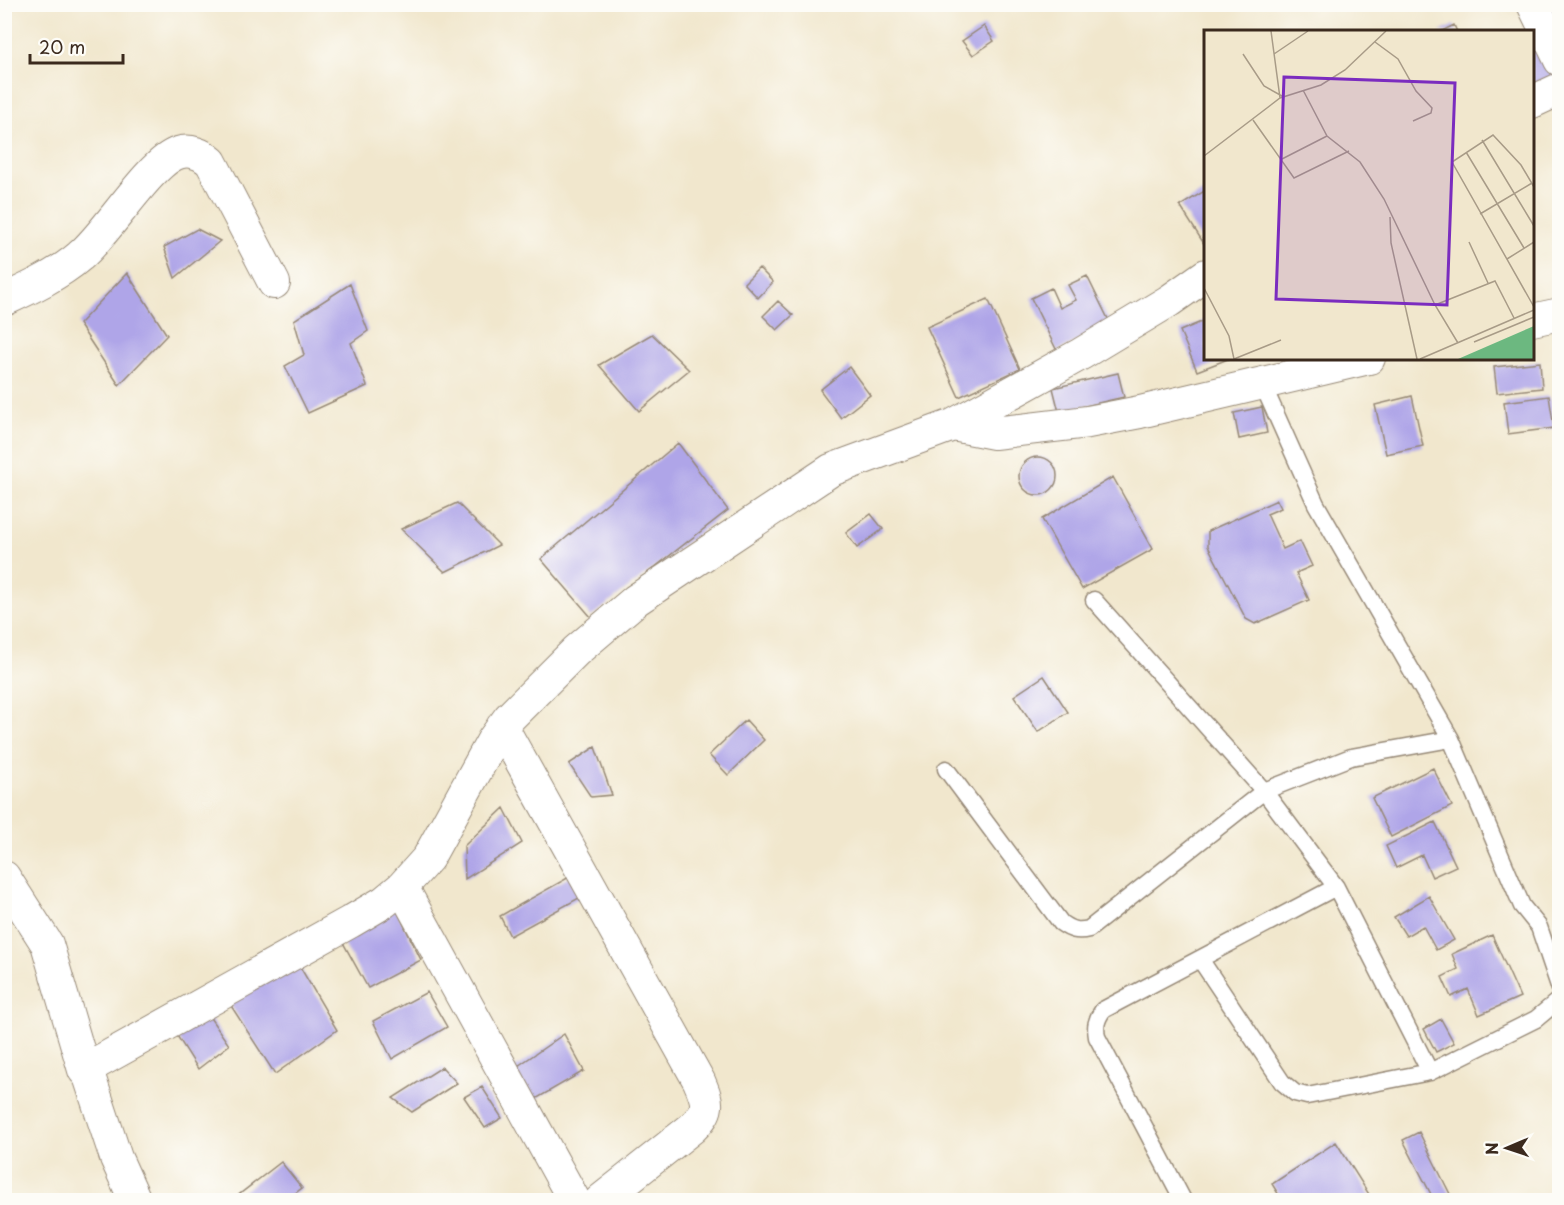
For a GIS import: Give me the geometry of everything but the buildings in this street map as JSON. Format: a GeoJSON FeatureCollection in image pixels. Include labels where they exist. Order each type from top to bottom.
{"type":"FeatureCollection","features":[{"type":"Feature","properties":{"kind":"street"},"geometry":{"type":"LineString","coordinates":[[1533,4],[1560,60]]}},
{"type":"Feature","properties":{"kind":"street"},"geometry":{"type":"LineString","coordinates":[[1534,102],[1560,89]]}},
{"type":"Feature","properties":{"kind":"street"},"geometry":{"type":"LineString","coordinates":[[4,300],[65,268],[81,256],[100,237],[159,165],[177,153],[191,152],[203,154],[211,162],[274,283]]}},
{"type":"Feature","properties":{"kind":"street"},"geometry":{"type":"LineString","coordinates":[[84,1070],[350,922],[384,902],[402,887],[428,858],[502,727],[576,651],[636,600],[831,470],[954,425],[1081,354],[1204,276]]}},
{"type":"Feature","properties":{"kind":"street"},"geometry":{"type":"LineString","coordinates":[[1534,320],[1560,314]]}},
{"type":"Feature","properties":{"kind":"street"},"geometry":{"type":"LineString","coordinates":[[954,425],[993,433],[1088,422],[1360,360]]}},
{"type":"Feature","properties":{"kind":"street"},"geometry":{"type":"LineString","coordinates":[[502,727],[699,1081],[706,1098],[707,1109],[692,1128],[601,1200]]}},
{"type":"Feature","properties":{"kind":"street"},"geometry":{"type":"LineString","coordinates":[[4,878],[47,944],[84,1070],[89,1076],[116,1158],[135,1200]]}},
{"type":"Feature","properties":{"kind":"street"},"geometry":{"type":"LineString","coordinates":[[402,887],[574,1200]]}},
{"type":"Feature","properties":{"kind":"lane"},"geometry":{"type":"LineString","coordinates":[[1262,383],[1316,504],[1451,739],[1522,906],[1539,927],[1560,989]]}},
{"type":"Feature","properties":{"kind":"lane"},"geometry":{"type":"LineString","coordinates":[[1094,600],[1264,791],[1336,887],[1430,1072]]}},
{"type":"Feature","properties":{"kind":"lane"},"geometry":{"type":"LineString","coordinates":[[946,769],[1061,923],[1071,930],[1082,931],[1089,929],[1264,791],[1351,758],[1451,739]]}},
{"type":"Feature","properties":{"kind":"lane"},"geometry":{"type":"LineString","coordinates":[[1183,1200],[1097,1037],[1095,1026],[1098,1017],[1103,1010],[1336,887]]}},
{"type":"Feature","properties":{"kind":"lane"},"geometry":{"type":"LineString","coordinates":[[1200,959],[1282,1082],[1295,1093],[1307,1096],[1430,1072],[1536,1019],[1560,999]]}}]}
